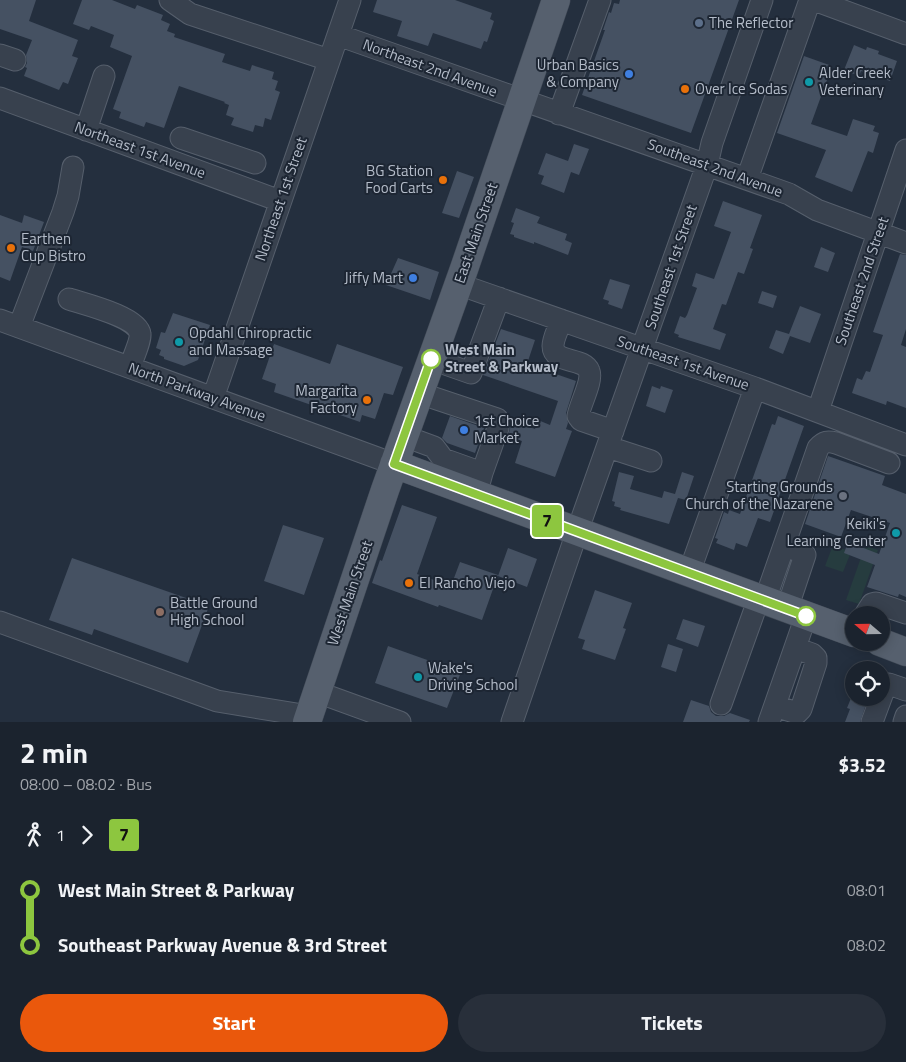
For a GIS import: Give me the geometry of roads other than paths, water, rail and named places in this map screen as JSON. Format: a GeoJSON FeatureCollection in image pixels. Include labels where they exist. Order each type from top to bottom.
{"type":"FeatureCollection","features":[{"type":"Feature","properties":{"kind":"main road","name":"East Main Street"},"geometry":{"type":"LineString","coordinates":[[394,464],[556,0]]}},
{"type":"Feature","properties":{"kind":"main road"},"geometry":{"type":"LineString","coordinates":[[394,464],[439,470],[478,484],[577,532],[845,630]]}},
{"type":"Feature","properties":{"kind":"main road","name":"West Main Street"},"geometry":{"type":"LineString","coordinates":[[311,710],[394,464]]}},
{"type":"Feature","properties":{"kind":"main road"},"geometry":{"type":"LineString","coordinates":[[890,646],[906,652]]}},
{"type":"Feature","properties":{"kind":"street"},"geometry":{"type":"LineString","coordinates":[[170,0],[190,14],[330,60]]}},
{"type":"Feature","properties":{"kind":"street","name":"Northeast 1st Street"},"geometry":{"type":"LineString","coordinates":[[213,398],[350,0]]}},
{"type":"Feature","properties":{"kind":"street"},"geometry":{"type":"LineString","coordinates":[[559,114],[600,0]]}},
{"type":"Feature","properties":{"kind":"street","name":"Southeast 1st Street"},"geometry":{"type":"LineString","coordinates":[[512,722],[707,164],[712,143],[762,0]]}},
{"type":"Feature","properties":{"kind":"street"},"geometry":{"type":"LineString","coordinates":[[747,179],[812,0],[906,34]]}},
{"type":"Feature","properties":{"kind":"street","name":"Northeast 2nd Avenue"},"geometry":{"type":"LineString","coordinates":[[338,35],[522,100]]}},
{"type":"Feature","properties":{"kind":"street"},"geometry":{"type":"LineString","coordinates":[[86,130],[104,76]]}},
{"type":"Feature","properties":{"kind":"street","name":"Northeast 1st Avenue"},"geometry":{"type":"LineString","coordinates":[[0,98],[280,201]]}},
{"type":"Feature","properties":{"kind":"street","name":"Southeast 2nd Avenue"},"geometry":{"type":"LineString","coordinates":[[522,100],[789,194],[817,210],[906,243]]}},
{"type":"Feature","properties":{"kind":"street"},"geometry":{"type":"LineString","coordinates":[[181,138],[255,164]]}},
{"type":"Feature","properties":{"kind":"street"},"geometry":{"type":"LineString","coordinates":[[195,170],[203,145]]}},
{"type":"Feature","properties":{"kind":"street","name":"Southeast 2nd Street"},"geometry":{"type":"LineString","coordinates":[[818,412],[906,150]]}},
{"type":"Feature","properties":{"kind":"street"},"geometry":{"type":"LineString","coordinates":[[10,323],[63,212],[73,166]]}},
{"type":"Feature","properties":{"kind":"street","name":"Southeast 1st Avenue"},"geometry":{"type":"LineString","coordinates":[[458,284],[755,388],[906,445]]}},
{"type":"Feature","properties":{"kind":"street"},"geometry":{"type":"LineString","coordinates":[[431,359],[471,373],[499,298]]}},
{"type":"Feature","properties":{"kind":"street"},"geometry":{"type":"LineString","coordinates":[[69,299],[129,320],[138,328],[141,336],[130,368]]}},
{"type":"Feature","properties":{"kind":"street"},"geometry":{"type":"LineString","coordinates":[[561,320],[553,347],[554,352],[559,356],[580,363],[587,367],[590,372],[590,379],[578,416],[581,420],[611,439],[651,461]]}},
{"type":"Feature","properties":{"kind":"street","name":"North Parkway Avenue"},"geometry":{"type":"LineString","coordinates":[[10,323],[394,464]]}},
{"type":"Feature","properties":{"kind":"street"},"geometry":{"type":"LineString","coordinates":[[689,573],[755,388]]}},
{"type":"Feature","properties":{"kind":"street"},"geometry":{"type":"LineString","coordinates":[[419,393],[497,419],[498,428],[478,484]]}},
{"type":"Feature","properties":{"kind":"street"},"geometry":{"type":"LineString","coordinates":[[854,450],[862,428]]}},
{"type":"Feature","properties":{"kind":"street"},"geometry":{"type":"LineString","coordinates":[[404,436],[434,447],[439,470]]}},
{"type":"Feature","properties":{"kind":"street"},"geometry":{"type":"LineString","coordinates":[[772,714],[797,713],[801,709],[816,663],[816,658],[812,654],[795,648],[779,606],[784,546],[818,448],[822,443],[828,441],[889,463]]}},
{"type":"Feature","properties":{"kind":"street"},"geometry":{"type":"LineString","coordinates":[[871,606],[876,602],[887,606]]}},
{"type":"Feature","properties":{"kind":"street"},"geometry":{"type":"LineString","coordinates":[[721,704],[779,606]]}},
{"type":"Feature","properties":{"kind":"street"},"geometry":{"type":"LineString","coordinates":[[890,607],[906,613]]}},
{"type":"Feature","properties":{"kind":"street"},"geometry":{"type":"LineString","coordinates":[[0,622],[217,701],[311,710],[400,722]]}},
{"type":"Feature","properties":{"kind":"street"},"geometry":{"type":"LineString","coordinates":[[872,722],[885,688],[889,684],[906,690]]}},
{"type":"Feature","properties":{"kind":"street"},"geometry":{"type":"LineString","coordinates":[[904,722],[906,716]]}},
{"type":"Feature","properties":{"kind":"place","name":"The Reflector"},"geometry":{"type":"Point","coordinates":[699,23]}},
{"type":"Feature","properties":{"kind":"place","name":"Urban Basics & Company"},"geometry":{"type":"Point","coordinates":[629,74]}},
{"type":"Feature","properties":{"kind":"place","name":"Alder Creek Veterinary"},"geometry":{"type":"Point","coordinates":[809,82]}},
{"type":"Feature","properties":{"kind":"place","name":"Over Ice Sodas"},"geometry":{"type":"Point","coordinates":[685,89]}},
{"type":"Feature","properties":{"kind":"place","name":"BG Station Food Carts"},"geometry":{"type":"Point","coordinates":[443,180]}},
{"type":"Feature","properties":{"kind":"place","name":"Earthen Cup Bistro"},"geometry":{"type":"Point","coordinates":[11,248]}},
{"type":"Feature","properties":{"kind":"place","name":"Jiffy Mart"},"geometry":{"type":"Point","coordinates":[413,278]}},
{"type":"Feature","properties":{"kind":"place","name":"Opdahl Chiropractic and Massage"},"geometry":{"type":"Point","coordinates":[179,342]}},
{"type":"Feature","properties":{"kind":"place","name":"West Main Street & Parkway"},"geometry":{"type":"Point","coordinates":[431,359]}},
{"type":"Feature","properties":{"kind":"place","name":"Margarita Factory"},"geometry":{"type":"Point","coordinates":[367,400]}},
{"type":"Feature","properties":{"kind":"place","name":"1st Choice Market"},"geometry":{"type":"Point","coordinates":[464,430]}},
{"type":"Feature","properties":{"kind":"place","name":"Starting Grounds Church of the Nazarene"},"geometry":{"type":"Point","coordinates":[843,496]}},
{"type":"Feature","properties":{"kind":"place","name":"Keiki's Learning Center"},"geometry":{"type":"Point","coordinates":[896,533]}},
{"type":"Feature","properties":{"kind":"place","name":"El Rancho Viejo"},"geometry":{"type":"Point","coordinates":[409,583]}},
{"type":"Feature","properties":{"kind":"place","name":"Battle Ground High School"},"geometry":{"type":"Point","coordinates":[160,612]}},
{"type":"Feature","properties":{"kind":"place","name":"Wake's Driving School"},"geometry":{"type":"Point","coordinates":[418,677]}}]}
